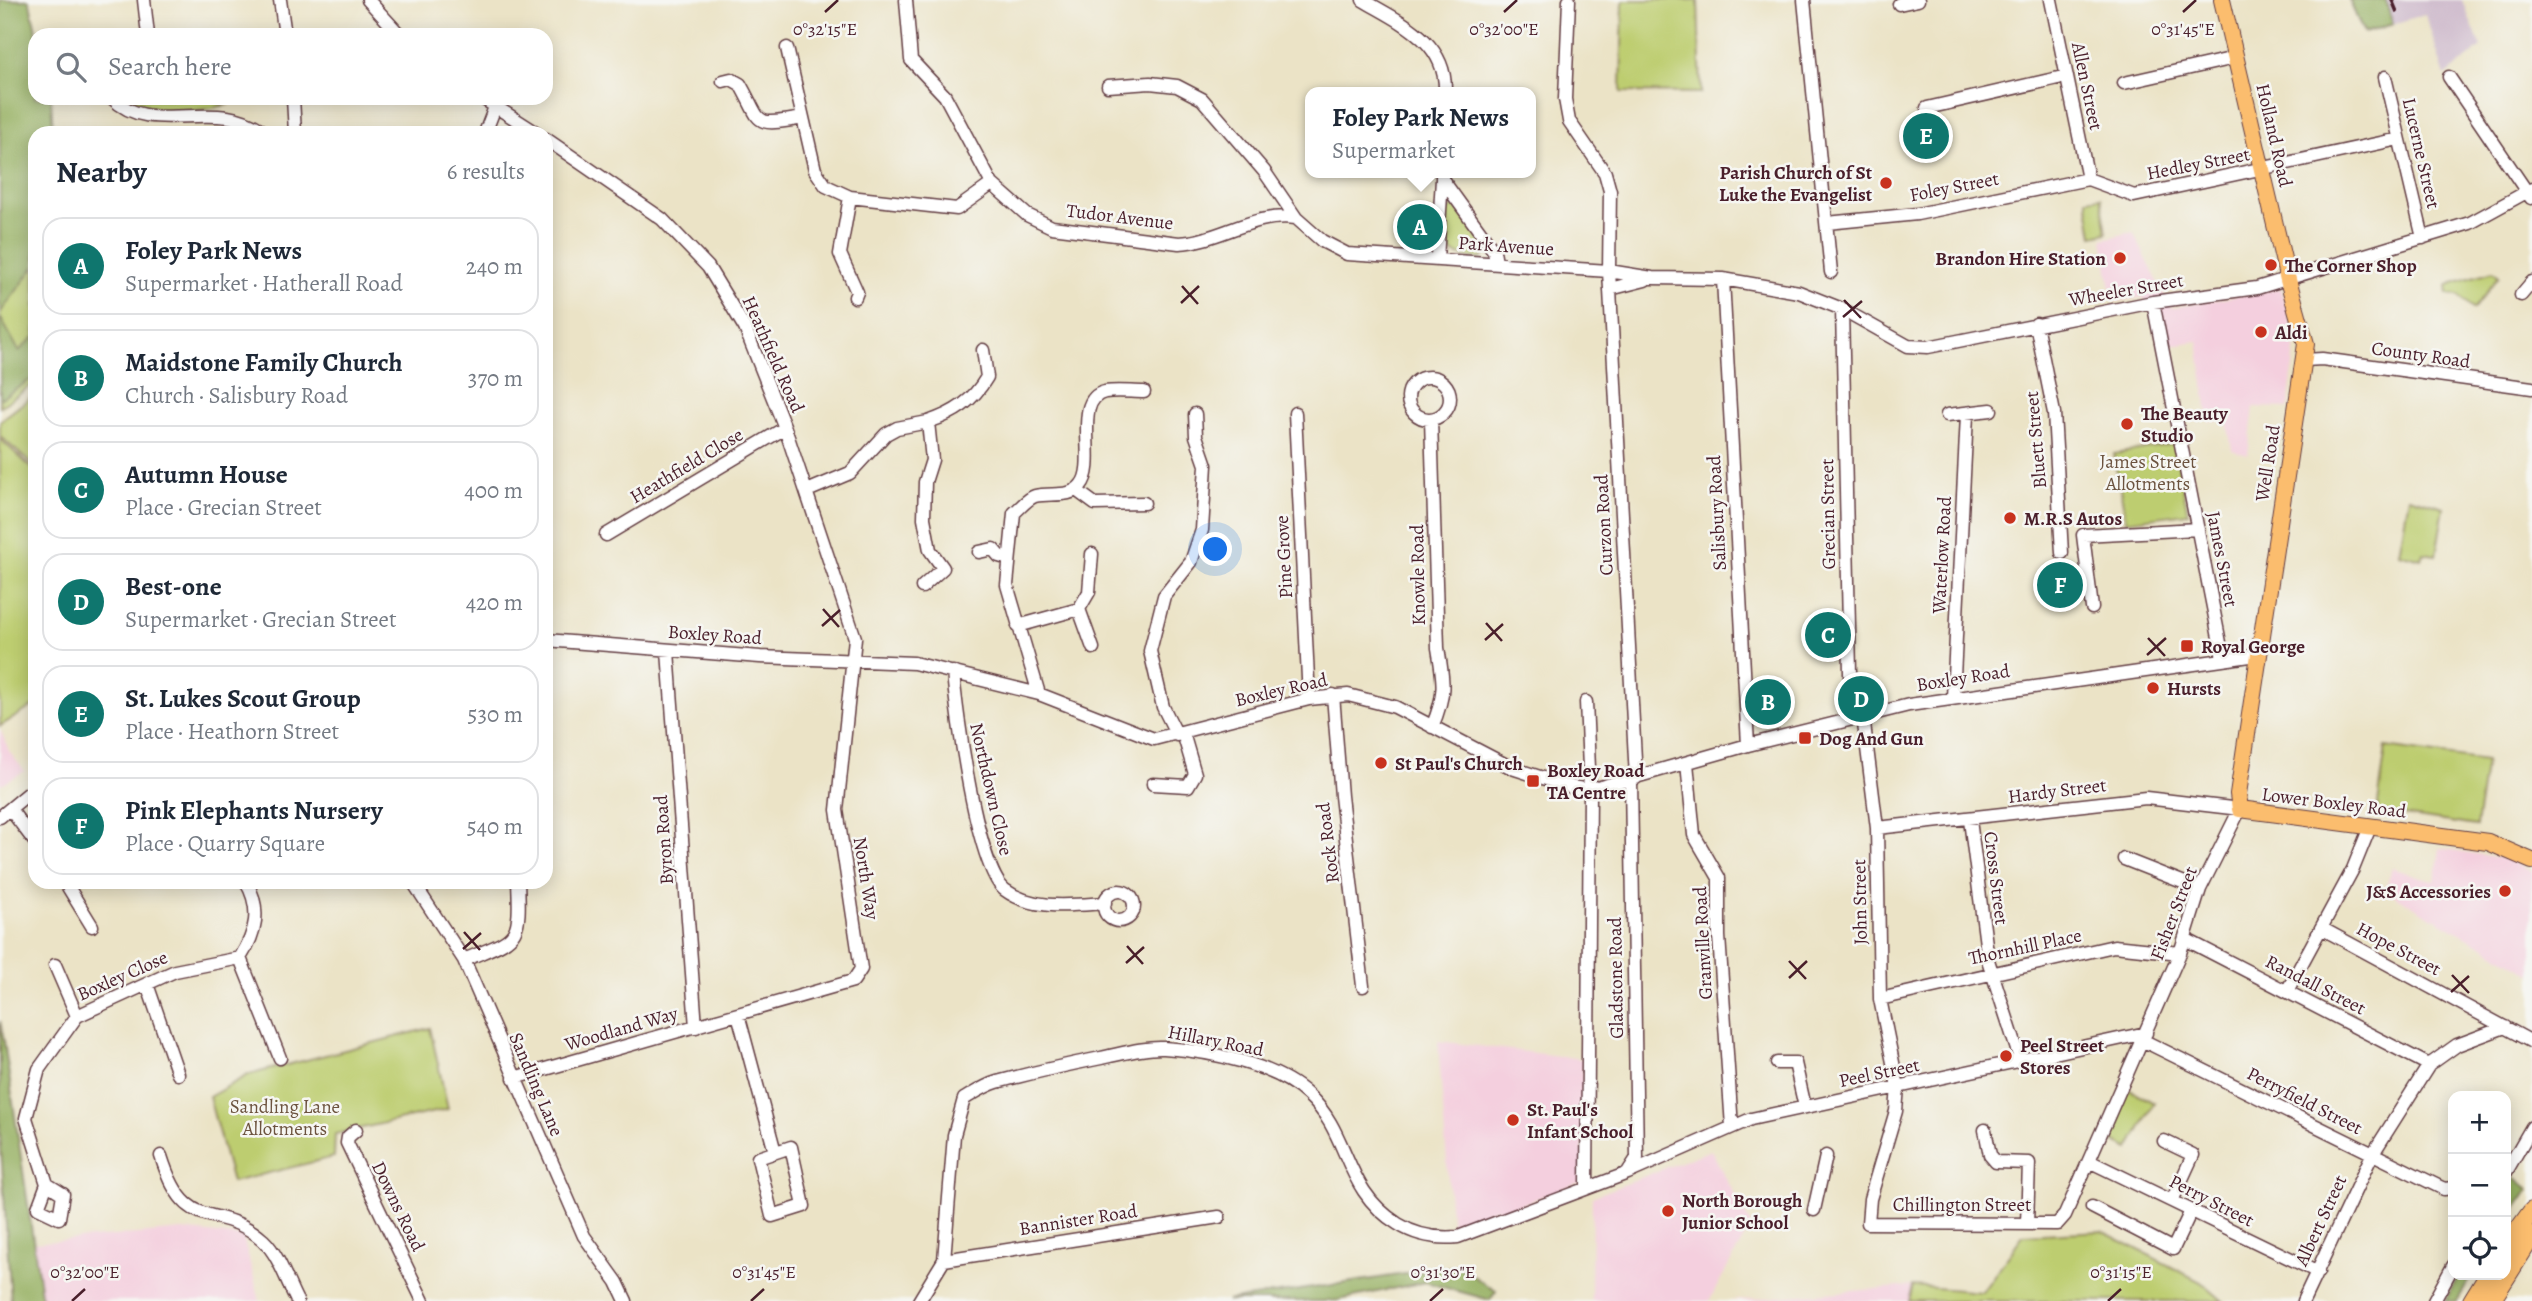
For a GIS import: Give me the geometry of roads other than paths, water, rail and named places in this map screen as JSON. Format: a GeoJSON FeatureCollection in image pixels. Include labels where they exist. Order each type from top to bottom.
{"type":"FeatureCollection","features":[{"type":"Feature","properties":{"kind":"highway"},"geometry":{"type":"LineString","coordinates":[[2511,1240],[2532,1211]]}},
{"type":"Feature","properties":{"kind":"highway"},"geometry":{"type":"LineString","coordinates":[[2491,1301],[2532,1236]]}},
{"type":"Feature","properties":{"kind":"highway"},"geometry":{"type":"LineString","coordinates":[[2472,1301],[2485,1280]]}},
{"type":"Feature","properties":{"kind":"main road","name":"Holland Road"},"geometry":{"type":"LineString","coordinates":[[2222,0],[2288,280]]}},
{"type":"Feature","properties":{"kind":"main road","name":"Well Road"},"geometry":{"type":"LineString","coordinates":[[2257,655],[2305,360],[2306,344],[2288,280]]}},
{"type":"Feature","properties":{"kind":"main road","name":"Lower Boxley Road"},"geometry":{"type":"LineString","coordinates":[[2257,655],[2238,794],[2241,809],[2488,842],[2532,861]]}},
{"type":"Feature","properties":{"kind":"street"},"geometry":{"type":"LineString","coordinates":[[144,0],[147,28]]}},
{"type":"Feature","properties":{"kind":"street"},"geometry":{"type":"LineString","coordinates":[[280,0],[284,28]]}},
{"type":"Feature","properties":{"kind":"street"},"geometry":{"type":"LineString","coordinates":[[368,0],[394,28]]}},
{"type":"Feature","properties":{"kind":"street","name":"Tudor Avenue"},"geometry":{"type":"LineString","coordinates":[[906,0],[911,60],[945,96],[992,184],[1027,215],[1052,227],[1179,243],[1196,242],[1249,221],[1280,216],[1296,218]]}},
{"type":"Feature","properties":{"kind":"street"},"geometry":{"type":"LineString","coordinates":[[1363,0],[1417,32],[1435,50],[1444,87]]}},
{"type":"Feature","properties":{"kind":"street","name":"Curzon Road"},"geometry":{"type":"LineString","coordinates":[[1569,0],[1565,99],[1569,121],[1605,173],[1610,191],[1609,271],[1634,779]]}},
{"type":"Feature","properties":{"kind":"street"},"geometry":{"type":"LineString","coordinates":[[1804,0],[1832,272]]}},
{"type":"Feature","properties":{"kind":"street"},"geometry":{"type":"LineString","coordinates":[[1899,4],[1918,0]]}},
{"type":"Feature","properties":{"kind":"street","name":"Allen Street"},"geometry":{"type":"LineString","coordinates":[[2051,0],[2088,179]]}},
{"type":"Feature","properties":{"kind":"street"},"geometry":{"type":"LineString","coordinates":[[788,48],[818,176],[832,191],[850,197],[957,209],[992,184]]}},
{"type":"Feature","properties":{"kind":"street"},"geometry":{"type":"LineString","coordinates":[[2124,83],[2235,58]]}},
{"type":"Feature","properties":{"kind":"street"},"geometry":{"type":"LineString","coordinates":[[1927,108],[2067,76]]}},
{"type":"Feature","properties":{"kind":"street","name":"Lucerne Street"},"geometry":{"type":"LineString","coordinates":[[2385,77],[2423,237]]}},
{"type":"Feature","properties":{"kind":"street"},"geometry":{"type":"LineString","coordinates":[[2449,77],[2530,194]]}},
{"type":"Feature","properties":{"kind":"street"},"geometry":{"type":"LineString","coordinates":[[723,81],[731,79],[740,83],[751,111],[760,120],[770,124],[803,118]]}},
{"type":"Feature","properties":{"kind":"street","name":"Park Avenue"},"geometry":{"type":"LineString","coordinates":[[1108,86],[1150,83],[1177,86],[1202,99],[1264,171],[1296,218],[1322,242],[1348,254],[1609,271],[1653,278],[1723,279]]}},
{"type":"Feature","properties":{"kind":"street"},"geometry":{"type":"LineString","coordinates":[[119,105],[140,114],[223,114],[242,119],[254,126]]}},
{"type":"Feature","properties":{"kind":"street"},"geometry":{"type":"LineString","coordinates":[[293,105],[295,126]]}},
{"type":"Feature","properties":{"kind":"street"},"geometry":{"type":"LineString","coordinates":[[492,105],[526,126]]}},
{"type":"Feature","properties":{"kind":"street"},"geometry":{"type":"LineString","coordinates":[[488,126],[495,107]]}},
{"type":"Feature","properties":{"kind":"street","name":"Hedley Street"},"geometry":{"type":"LineString","coordinates":[[2088,179],[2134,195],[2399,139]]}},
{"type":"Feature","properties":{"kind":"street","name":"Heathfield Road"},"geometry":{"type":"LineString","coordinates":[[553,144],[662,219],[708,267],[746,328],[785,428],[850,621],[855,638],[854,659]]}},
{"type":"Feature","properties":{"kind":"street"},"geometry":{"type":"LineString","coordinates":[[1437,259],[1442,178]]}},
{"type":"Feature","properties":{"kind":"street"},"geometry":{"type":"LineString","coordinates":[[1443,178],[1494,251],[1496,263]]}},
{"type":"Feature","properties":{"kind":"street","name":"Foley Street"},"geometry":{"type":"LineString","coordinates":[[1827,223],[1917,214],[2088,179]]}},
{"type":"Feature","properties":{"kind":"street","name":"Wheeler Street"},"geometry":{"type":"LineString","coordinates":[[1723,279],[1799,292],[1842,309],[1853,318],[1908,346],[1947,345],[2036,324],[2153,302],[2257,288],[2288,280],[2470,223],[2530,194]]}},
{"type":"Feature","properties":{"kind":"street"},"geometry":{"type":"LineString","coordinates":[[850,197],[840,254],[858,292],[855,298]]}},
{"type":"Feature","properties":{"kind":"street"},"geometry":{"type":"LineString","coordinates":[[1610,289],[1653,278]]}},
{"type":"Feature","properties":{"kind":"street","name":"Salisbury Road"},"geometry":{"type":"LineString","coordinates":[[1723,279],[1748,745]]}},
{"type":"Feature","properties":{"kind":"street"},"geometry":{"type":"LineString","coordinates":[[2521,295],[2532,282]]}},
{"type":"Feature","properties":{"kind":"street","name":"James Street"},"geometry":{"type":"LineString","coordinates":[[2153,302],[2223,658]]}},
{"type":"Feature","properties":{"kind":"street","name":"Grecian Street"},"geometry":{"type":"LineString","coordinates":[[1842,309],[1857,717]]}},
{"type":"Feature","properties":{"kind":"street","name":"Bluett Street"},"geometry":{"type":"LineString","coordinates":[[2036,324],[2054,413],[2062,553]]}},
{"type":"Feature","properties":{"kind":"street"},"geometry":{"type":"LineString","coordinates":[[807,491],[850,473],[886,434],[897,428],[953,414],[978,391],[987,377],[983,350]]}},
{"type":"Feature","properties":{"kind":"street","name":"County Road"},"geometry":{"type":"LineString","coordinates":[[2305,360],[2322,359],[2532,388]]}},
{"type":"Feature","properties":{"kind":"street"},"geometry":{"type":"LineString","coordinates":[[1038,694],[1007,586],[1014,513],[1033,496],[1067,494],[1076,489],[1086,477],[1088,407],[1095,396],[1105,392],[1144,392]]}},
{"type":"Feature","properties":{"kind":"street"},"geometry":{"type":"LineString","coordinates":[[1947,415],[1967,415],[1991,410]]}},
{"type":"Feature","properties":{"kind":"street","name":"Pine Grove"},"geometry":{"type":"LineString","coordinates":[[1295,413],[1309,699]]}},
{"type":"Feature","properties":{"kind":"street"},"geometry":{"type":"LineString","coordinates":[[1153,784],[1188,786],[1195,774],[1180,734],[1163,707],[1150,651],[1164,596],[1191,562],[1205,509],[1206,465],[1197,443],[1195,414]]}},
{"type":"Feature","properties":{"kind":"street","name":"Waterlow Road"},"geometry":{"type":"LineString","coordinates":[[1953,697],[1967,415]]}},
{"type":"Feature","properties":{"kind":"street","name":"Knowle Road"},"geometry":{"type":"LineString","coordinates":[[1432,419],[1438,648],[1445,685],[1442,703],[1432,727]]}},
{"type":"Feature","properties":{"kind":"street"},"geometry":{"type":"LineString","coordinates":[[922,586],[943,568],[930,550],[923,518],[925,482],[932,460],[928,422]]}},
{"type":"Feature","properties":{"kind":"street","name":"Heathfield Close"},"geometry":{"type":"LineString","coordinates":[[606,535],[785,428]]}},
{"type":"Feature","properties":{"kind":"street"},"geometry":{"type":"LineString","coordinates":[[1076,489],[1095,504],[1144,502]]}},
{"type":"Feature","properties":{"kind":"street"},"geometry":{"type":"LineString","coordinates":[[2092,608],[2083,535],[2198,529]]}},
{"type":"Feature","properties":{"kind":"street"},"geometry":{"type":"LineString","coordinates":[[979,552],[993,548],[999,556],[1009,559]]}},
{"type":"Feature","properties":{"kind":"street"},"geometry":{"type":"LineString","coordinates":[[1018,626],[1079,609],[1089,592],[1092,554]]}},
{"type":"Feature","properties":{"kind":"street"},"geometry":{"type":"LineString","coordinates":[[1079,609],[1084,616],[1093,648]]}},
{"type":"Feature","properties":{"kind":"street","name":"Boxley Road"},"geometry":{"type":"LineString","coordinates":[[553,641],[760,657],[914,663],[1038,694],[1154,738],[1180,734],[1309,699],[1348,695],[1395,707],[1512,768],[1571,787],[1590,790],[1857,717],[1953,697],[2257,655]]}},
{"type":"Feature","properties":{"kind":"street","name":"Byron Road"},"geometry":{"type":"LineString","coordinates":[[668,650],[696,1027]]}},
{"type":"Feature","properties":{"kind":"street","name":"North Way"},"geometry":{"type":"LineString","coordinates":[[738,1014],[853,981],[861,969],[837,810],[854,659]]}},
{"type":"Feature","properties":{"kind":"street","name":"Northdown Close"},"geometry":{"type":"LineString","coordinates":[[953,673],[956,717],[988,864],[993,873],[1005,890],[1048,906],[1105,903]]}},
{"type":"Feature","properties":{"kind":"street","name":"Rock Road"},"geometry":{"type":"LineString","coordinates":[[1333,695],[1341,796],[1363,986]]}},
{"type":"Feature","properties":{"kind":"street"},"geometry":{"type":"LineString","coordinates":[[1586,702],[1590,790],[1587,1188]]}},
{"type":"Feature","properties":{"kind":"street","name":"John Street"},"geometry":{"type":"LineString","coordinates":[[1857,717],[1877,828],[1880,999],[1898,1087],[1896,1111],[1870,1199],[1868,1223]]}},
{"type":"Feature","properties":{"kind":"street","name":"Granville Road"},"geometry":{"type":"LineString","coordinates":[[1687,762],[1694,835],[1719,878],[1719,936],[1732,1128]]}},
{"type":"Feature","properties":{"kind":"street","name":"Gladstone Road"},"geometry":{"type":"LineString","coordinates":[[1628,1173],[1637,1158],[1634,779]]}},
{"type":"Feature","properties":{"kind":"street"},"geometry":{"type":"LineString","coordinates":[[28,794],[5,813],[28,835]]}},
{"type":"Feature","properties":{"kind":"street","name":"Hardy Street"},"geometry":{"type":"LineString","coordinates":[[1877,828],[1970,820],[2146,798],[2241,809]]}},
{"type":"Feature","properties":{"kind":"street","name":"Fisher Street"},"geometry":{"type":"LineString","coordinates":[[2057,1224],[2065,1215],[2144,1036],[2185,939],[2200,889],[2241,809]]}},
{"type":"Feature","properties":{"kind":"street","name":"Cross Street"},"geometry":{"type":"LineString","coordinates":[[1970,820],[1992,972],[2021,1062]]}},
{"type":"Feature","properties":{"kind":"street"},"geometry":{"type":"LineString","coordinates":[[2287,991],[2353,869],[2370,827]]}},
{"type":"Feature","properties":{"kind":"street"},"geometry":{"type":"LineString","coordinates":[[2124,859],[2200,889]]}},
{"type":"Feature","properties":{"kind":"street"},"geometry":{"type":"LineString","coordinates":[[69,889],[92,926]]}},
{"type":"Feature","properties":{"kind":"street"},"geometry":{"type":"LineString","coordinates":[[250,889],[254,896],[255,935],[240,958],[280,1058]]}},
{"type":"Feature","properties":{"kind":"street","name":"Sandling Lane"},"geometry":{"type":"LineString","coordinates":[[418,889],[464,960],[584,1236],[626,1301]]}},
{"type":"Feature","properties":{"kind":"street"},"geometry":{"type":"LineString","coordinates":[[464,960],[512,939],[520,924],[518,889]]}},
{"type":"Feature","properties":{"kind":"street","name":"Hope Street"},"geometry":{"type":"LineString","coordinates":[[2321,928],[2532,1042]]}},
{"type":"Feature","properties":{"kind":"street","name":"Randall Street"},"geometry":{"type":"LineString","coordinates":[[2185,939],[2429,1065]]}},
{"type":"Feature","properties":{"kind":"street","name":"Thornhill Place"},"geometry":{"type":"LineString","coordinates":[[1880,999],[2114,946],[2179,953]]}},
{"type":"Feature","properties":{"kind":"street","name":"Boxley Close"},"geometry":{"type":"LineString","coordinates":[[47,1184],[26,1118],[39,1069],[77,1016],[176,971],[240,958]]}},
{"type":"Feature","properties":{"kind":"street"},"geometry":{"type":"LineString","coordinates":[[55,965],[77,1016]]}},
{"type":"Feature","properties":{"kind":"street"},"geometry":{"type":"LineString","coordinates":[[147,984],[178,1074]]}},
{"type":"Feature","properties":{"kind":"street"},"geometry":{"type":"LineString","coordinates":[[738,1014],[775,1152]]}},
{"type":"Feature","properties":{"kind":"street","name":"Woodland Way"},"geometry":{"type":"LineString","coordinates":[[514,1078],[738,1014]]}},
{"type":"Feature","properties":{"kind":"street"},"geometry":{"type":"LineString","coordinates":[[2429,1065],[2457,1045],[2505,1027]]}},
{"type":"Feature","properties":{"kind":"street","name":"Peel Street"},"geometry":{"type":"LineString","coordinates":[[1628,1173],[1756,1118],[2144,1036]]}},
{"type":"Feature","properties":{"kind":"street","name":"Perryfield Street"},"geometry":{"type":"LineString","coordinates":[[2144,1036],[2372,1155],[2448,1189]]}},
{"type":"Feature","properties":{"kind":"street","name":"Hillary Road"},"geometry":{"type":"LineString","coordinates":[[919,1301],[944,1260],[954,1135],[964,1099],[996,1082],[1143,1049],[1164,1048],[1249,1063],[1293,1083],[1320,1107],[1360,1189],[1371,1203],[1384,1215],[1420,1235],[1438,1239],[1458,1237],[1628,1173]]}},
{"type":"Feature","properties":{"kind":"street"},"geometry":{"type":"LineString","coordinates":[[1777,1063],[1795,1063],[1805,1107]]}},
{"type":"Feature","properties":{"kind":"street","name":"Albert Street"},"geometry":{"type":"LineString","coordinates":[[2303,1301],[2372,1155],[2429,1065]]}},
{"type":"Feature","properties":{"kind":"street"},"geometry":{"type":"LineString","coordinates":[[2511,1164],[2532,1128]]}},
{"type":"Feature","properties":{"kind":"street","name":"Downs Road"},"geometry":{"type":"LineString","coordinates":[[356,1130],[348,1137],[347,1143],[423,1301]]}},
{"type":"Feature","properties":{"kind":"street"},"geometry":{"type":"LineString","coordinates":[[1985,1130],[1990,1155],[1996,1162],[2029,1163],[2026,1224]]}},
{"type":"Feature","properties":{"kind":"street"},"geometry":{"type":"LineString","coordinates":[[2164,1140],[2193,1155],[2172,1201]]}},
{"type":"Feature","properties":{"kind":"street"},"geometry":{"type":"LineString","coordinates":[[791,1147],[804,1206],[772,1216],[758,1158],[775,1152],[791,1147]]}},
{"type":"Feature","properties":{"kind":"street"},"geometry":{"type":"LineString","coordinates":[[161,1156],[176,1192],[189,1207],[241,1226],[266,1243],[297,1301]]}},
{"type":"Feature","properties":{"kind":"street"},"geometry":{"type":"LineString","coordinates":[[1814,1210],[1826,1156]]}},
{"type":"Feature","properties":{"kind":"street","name":"Perry Street"},"geometry":{"type":"LineString","coordinates":[[2088,1161],[2318,1272]]}},
{"type":"Feature","properties":{"kind":"street"},"geometry":{"type":"LineString","coordinates":[[2092,1207],[2173,1249],[2191,1211]]}},
{"type":"Feature","properties":{"kind":"street","name":"Bannister Road"},"geometry":{"type":"LineString","coordinates":[[944,1260],[1219,1217]]}},
{"type":"Feature","properties":{"kind":"street","name":"Chillington Street"},"geometry":{"type":"LineString","coordinates":[[1868,1223],[2057,1224]]}},
{"type":"Feature","properties":{"kind":"street"},"geometry":{"type":"LineString","coordinates":[[2434,1301],[2448,1275]]}},
{"type":"Feature","properties":{"kind":"railway"},"geometry":{"type":"LineString","coordinates":[[2392,0],[2397,12]]}},
{"type":"Feature","properties":{"kind":"place","name":"St. Lukes Scout Group"},"geometry":{"type":"Point","coordinates":[1926,136]}},
{"type":"Feature","properties":{"kind":"place","name":"Parish Church of St Luke the Evangelist"},"geometry":{"type":"Point","coordinates":[1886,183]}},
{"type":"Feature","properties":{"kind":"place","name":"Foley Park News"},"geometry":{"type":"Point","coordinates":[1420,227]}},
{"type":"Feature","properties":{"kind":"place","name":"Brandon Hire Station"},"geometry":{"type":"Point","coordinates":[2120,258]}},
{"type":"Feature","properties":{"kind":"place","name":"The Corner Shop"},"geometry":{"type":"Point","coordinates":[2271,265]}},
{"type":"Feature","properties":{"kind":"place","name":"Aldi"},"geometry":{"type":"Point","coordinates":[2261,332]}},
{"type":"Feature","properties":{"kind":"place","name":"The Beauty Studio"},"geometry":{"type":"Point","coordinates":[2127,424]}},
{"type":"Feature","properties":{"kind":"place","name":"M.R.S Autos"},"geometry":{"type":"Point","coordinates":[2010,518]}},
{"type":"Feature","properties":{"kind":"place","name":"Pink Elephants Nursery"},"geometry":{"type":"Point","coordinates":[2060,585]}},
{"type":"Feature","properties":{"kind":"place","name":"Autumn House"},"geometry":{"type":"Point","coordinates":[1828,635]}},
{"type":"Feature","properties":{"kind":"place","name":"Royal George"},"geometry":{"type":"Point","coordinates":[2187,646]}},
{"type":"Feature","properties":{"kind":"place","name":"Hursts"},"geometry":{"type":"Point","coordinates":[2153,688]}},
{"type":"Feature","properties":{"kind":"place","name":"Best-one"},"geometry":{"type":"Point","coordinates":[1861,699]}},
{"type":"Feature","properties":{"kind":"place","name":"Maidstone Family Church"},"geometry":{"type":"Point","coordinates":[1768,702]}},
{"type":"Feature","properties":{"kind":"place","name":"Dog And Gun"},"geometry":{"type":"Point","coordinates":[1805,738]}},
{"type":"Feature","properties":{"kind":"place","name":"St Paul's Church"},"geometry":{"type":"Point","coordinates":[1381,763]}},
{"type":"Feature","properties":{"kind":"place","name":"Boxley Road TA Centre"},"geometry":{"type":"Point","coordinates":[1533,781]}},
{"type":"Feature","properties":{"kind":"place","name":"J&S Accessories"},"geometry":{"type":"Point","coordinates":[2505,891]}},
{"type":"Feature","properties":{"kind":"place","name":"Peel Street Stores"},"geometry":{"type":"Point","coordinates":[2006,1056]}},
{"type":"Feature","properties":{"kind":"place","name":"St. Paul's Infant School"},"geometry":{"type":"Point","coordinates":[1513,1120]}},
{"type":"Feature","properties":{"kind":"place","name":"North Borough Junior School"},"geometry":{"type":"Point","coordinates":[1668,1211]}},
{"type":"Feature","properties":{"kind":"park label","name":"James Street Allotments"},"geometry":{"type":"Point","coordinates":[2148,472]}},
{"type":"Feature","properties":{"kind":"park label","name":"Sandling Lane Allotments"},"geometry":{"type":"Point","coordinates":[285,1117]}}]}
